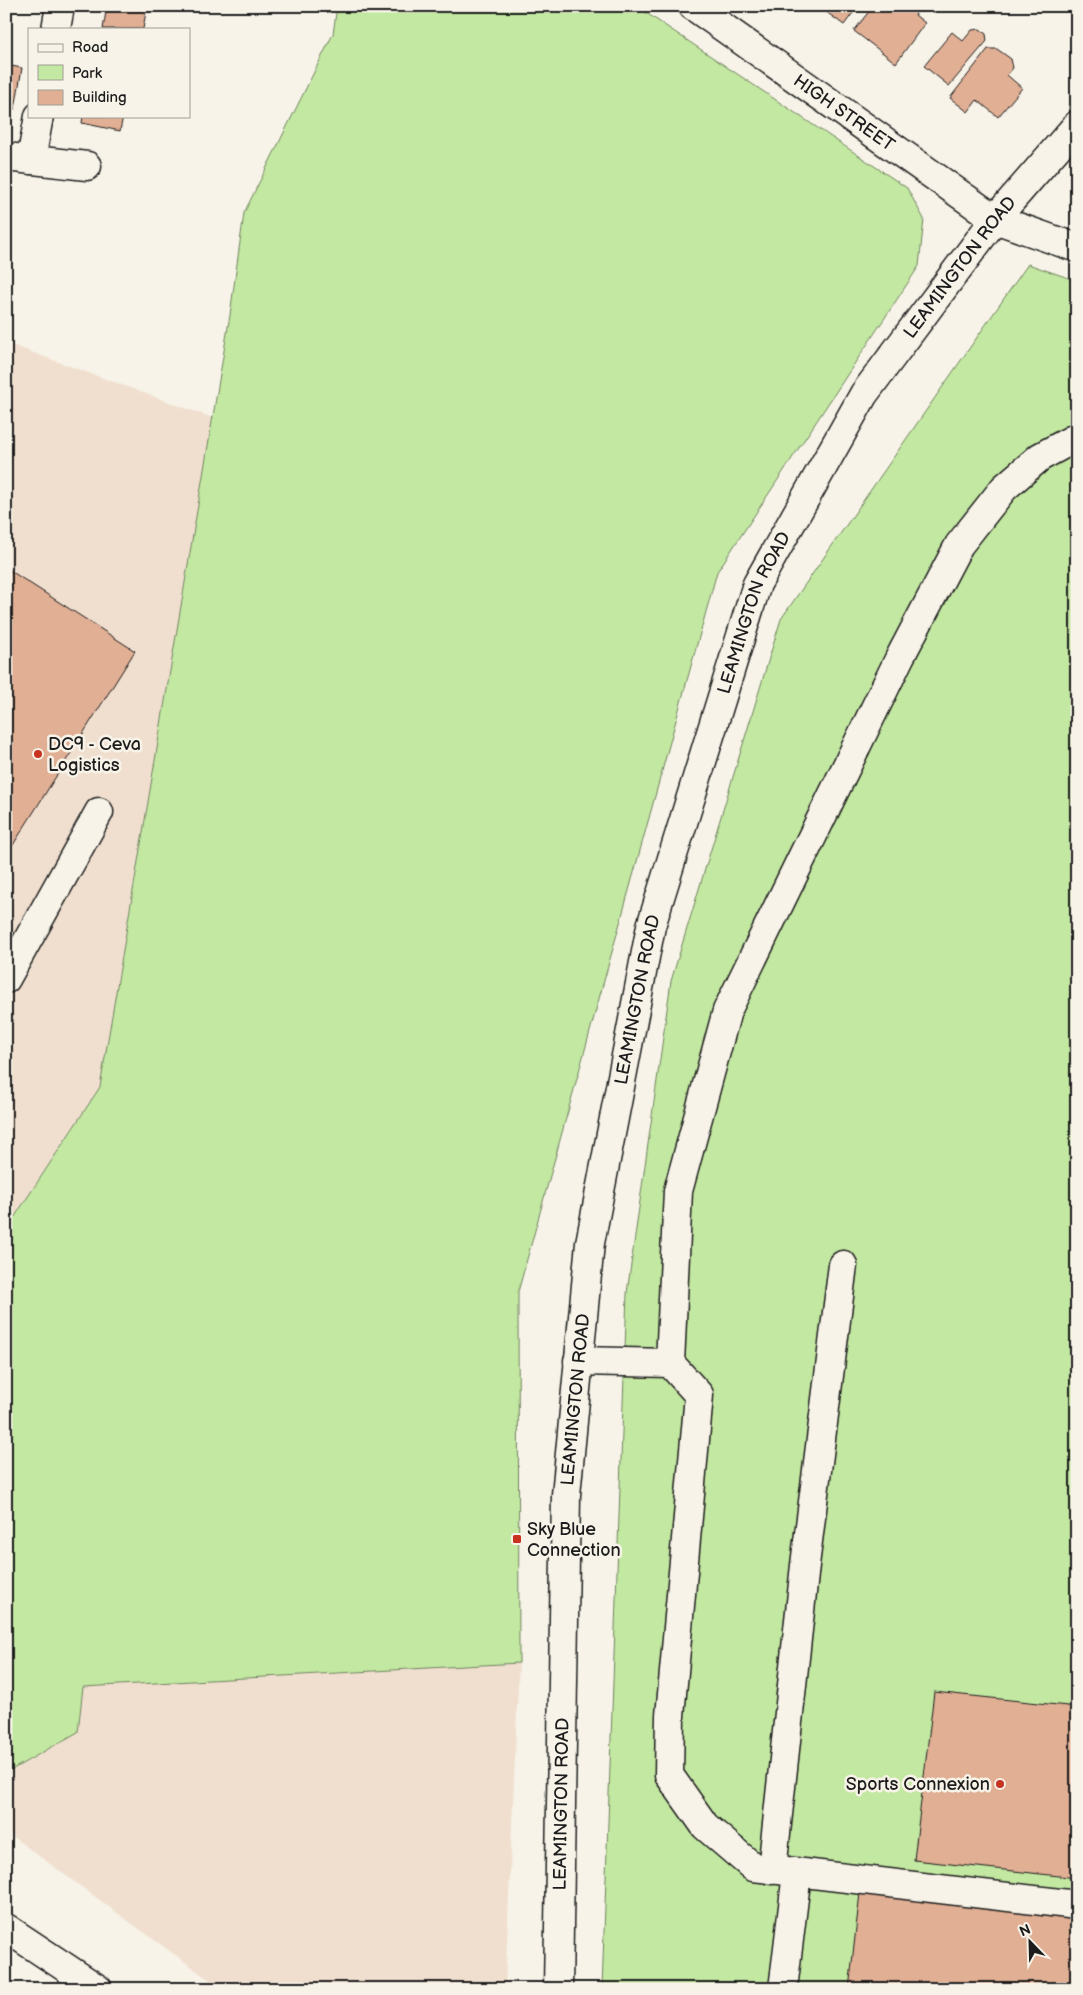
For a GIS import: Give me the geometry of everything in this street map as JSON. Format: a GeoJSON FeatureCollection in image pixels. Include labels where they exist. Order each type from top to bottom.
{"type":"FeatureCollection","features":[{"type":"Feature","properties":{"kind":"main road"},"geometry":{"type":"LineString","coordinates":[[56,28],[60,6]]}},
{"type":"Feature","properties":{"kind":"main road","name":"HIGH STREET"},"geometry":{"type":"LineString","coordinates":[[692,6],[995,219],[1077,248]]}},
{"type":"Feature","properties":{"kind":"main road"},"geometry":{"type":"LineString","coordinates":[[38,118],[18,159],[87,166]]}},
{"type":"Feature","properties":{"kind":"main road","name":"LEAMINGTON ROAD"},"geometry":{"type":"LineString","coordinates":[[558,1989],[566,1495],[590,1243],[651,926],[757,584],[864,394],[995,219],[1077,125]]}},
{"type":"Feature","properties":{"kind":"main road"},"geometry":{"type":"LineString","coordinates":[[1077,437],[1040,457],[1004,488],[958,545],[895,666],[727,1011],[678,1191],[670,1363],[699,1395],[670,1716],[669,1775],[705,1826],[753,1868],[1077,1905]]}},
{"type":"Feature","properties":{"kind":"main road"},"geometry":{"type":"LineString","coordinates":[[6,979],[99,812]]}},
{"type":"Feature","properties":{"kind":"main road"},"geometry":{"type":"LineString","coordinates":[[783,1989],[784,1871],[805,1565],[843,1265]]}},
{"type":"Feature","properties":{"kind":"main road"},"geometry":{"type":"LineString","coordinates":[[578,1361],[670,1363]]}},
{"type":"Feature","properties":{"kind":"main road"},"geometry":{"type":"LineString","coordinates":[[6,1928],[98,1989]]}},
{"type":"Feature","properties":{"kind":"shaded area"},"geometry":{"type":"Polygon","coordinates":[[[6,343],[213,418],[100,1087],[6,1230],[6,343]]]}},
{"type":"Feature","properties":{"kind":"shaded area"},"geometry":{"type":"Polygon","coordinates":[[[519,1663],[505,1989],[222,1989],[6,1832],[6,1773],[78,1732],[83,1687],[519,1663]]]}},
{"type":"Feature","properties":{"kind":"green space"},"geometry":{"type":"Polygon","coordinates":[[[337,6],[636,6],[907,188],[924,219],[919,266],[717,572],[518,1292],[519,1663],[83,1687],[78,1732],[6,1773],[6,1230],[100,1087],[230,315],[244,213],[333,34],[337,6]]]}},
{"type":"Feature","properties":{"kind":"green space"},"geometry":{"type":"Polygon","coordinates":[[[1028,264],[1077,281],[1077,1989],[602,1989],[627,1293],[671,981],[781,619],[1028,264]]]}},
{"type":"Feature","properties":{"kind":"building"},"geometry":{"type":"Polygon","coordinates":[[[107,6],[147,6],[143,28],[103,28],[107,6]]]}},
{"type":"Feature","properties":{"kind":"building"},"geometry":{"type":"Polygon","coordinates":[[[818,6],[858,6],[844,25],[818,6]]]}},
{"type":"Feature","properties":{"kind":"building"},"geometry":{"type":"Polygon","coordinates":[[[873,6],[921,6],[915,15],[925,23],[896,63],[854,31],[873,6]]]}},
{"type":"Feature","properties":{"kind":"building"},"geometry":{"type":"Polygon","coordinates":[[[980,29],[986,34],[987,41],[949,86],[924,66],[952,32],[963,41],[972,30],[980,29]]]}},
{"type":"Feature","properties":{"kind":"building"},"geometry":{"type":"Polygon","coordinates":[[[988,49],[997,49],[1011,59],[1013,68],[1007,75],[1022,88],[998,117],[977,100],[968,112],[950,98],[988,49]]]}},
{"type":"Feature","properties":{"kind":"building"},"geometry":{"type":"Polygon","coordinates":[[[6,65],[22,68],[15,109],[6,108],[6,65]]]}},
{"type":"Feature","properties":{"kind":"building"},"geometry":{"type":"Polygon","coordinates":[[[83,118],[123,118],[120,131],[82,123],[83,118]]]}},
{"type":"Feature","properties":{"kind":"building","name":"DC9 - Ceva Logistics"},"geometry":{"type":"Polygon","coordinates":[[[6,568],[135,651],[6,856],[6,568]]]}},
{"type":"Feature","properties":{"kind":"building","name":"Sports Connexion"},"geometry":{"type":"Polygon","coordinates":[[[934,1692],[1077,1707],[1077,1878],[914,1860],[934,1692]]]}},
{"type":"Feature","properties":{"kind":"building"},"geometry":{"type":"Polygon","coordinates":[[[860,1893],[1077,1916],[1077,1989],[849,1989],[860,1893]]]}},
{"type":"Feature","properties":{"kind":"place","name":"DC9 - Ceva Logistics"},"geometry":{"type":"Point","coordinates":[38,754]}},
{"type":"Feature","properties":{"kind":"place","name":"Sky Blue Connection"},"geometry":{"type":"Point","coordinates":[517,1539]}},
{"type":"Feature","properties":{"kind":"place","name":"Sports Connexion"},"geometry":{"type":"Point","coordinates":[1000,1784]}}]}
